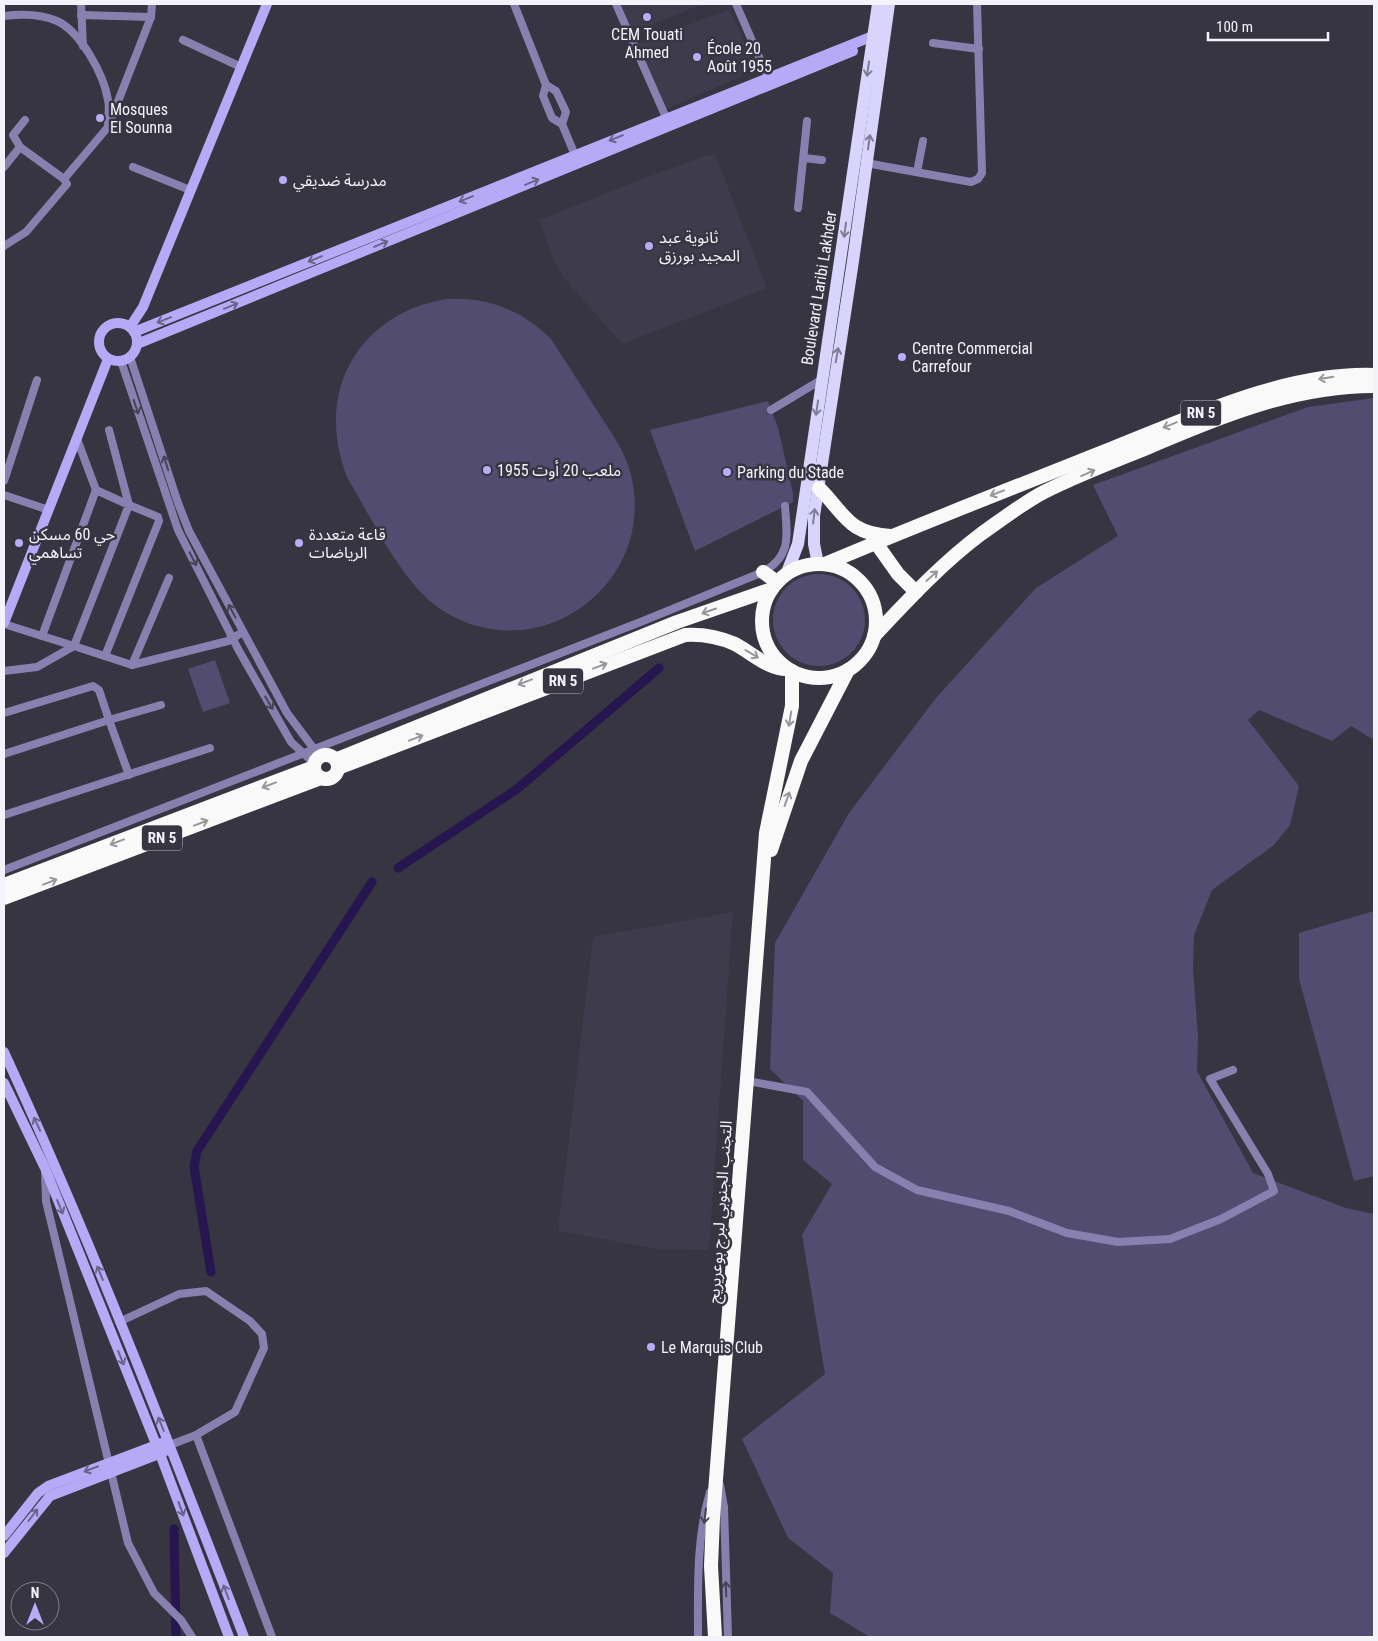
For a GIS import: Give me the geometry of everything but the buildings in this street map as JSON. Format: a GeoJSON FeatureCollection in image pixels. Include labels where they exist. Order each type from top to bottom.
{"type":"FeatureCollection","features":[{"type":"Feature","properties":{"kind":"highway","name":"RN 5"},"geometry":{"type":"LineString","coordinates":[[822,564],[1035,478],[1246,397],[1335,376],[1374,375]]}},
{"type":"Feature","properties":{"kind":"highway","name":"RN 5"},"geometry":{"type":"LineString","coordinates":[[874,636],[916,592],[981,534],[1043,493],[1202,424],[1253,405],[1290,396],[1374,386]]}},
{"type":"Feature","properties":{"kind":"highway"},"geometry":{"type":"LineString","coordinates":[[819,488],[842,517],[855,526],[878,535],[892,536]]}},
{"type":"Feature","properties":{"kind":"highway"},"geometry":{"type":"LineString","coordinates":[[876,543],[898,574],[916,592]]}},
{"type":"Feature","properties":{"kind":"highway"},"geometry":{"type":"LineString","coordinates":[[822,564],[844,570],[864,586],[875,610],[874,636],[864,656],[848,670],[824,677],[808,676],[790,670],[773,654],[764,636],[764,608],[778,582],[801,567],[822,564]]}},
{"type":"Feature","properties":{"kind":"highway"},"geometry":{"type":"LineString","coordinates":[[763,572],[778,582]]}},
{"type":"Feature","properties":{"kind":"highway","name":"RN 5"},"geometry":{"type":"LineString","coordinates":[[317,763],[331,778],[337,764],[778,582]]}},
{"type":"Feature","properties":{"kind":"highway","name":"RN 5"},"geometry":{"type":"LineString","coordinates":[[337,764],[685,634],[700,634],[733,643],[772,666],[790,670]]}},
{"type":"Feature","properties":{"kind":"highway","name":"التجنب الجنوبي لبرج بوعريريج"},"geometry":{"type":"LineString","coordinates":[[715,1637],[711,1566],[717,1469],[766,833],[792,706],[790,670]]}},
{"type":"Feature","properties":{"kind":"highway","name":"التجنب الجنوبي لبرج بوعريريج"},"geometry":{"type":"LineString","coordinates":[[765,862],[801,762],[848,670]]}},
{"type":"Feature","properties":{"kind":"highway"},"geometry":{"type":"LineString","coordinates":[[317,763],[327,755],[337,764]]}},
{"type":"Feature","properties":{"kind":"highway","name":"RN 5"},"geometry":{"type":"LineString","coordinates":[[4,885],[317,763]]}},
{"type":"Feature","properties":{"kind":"highway","name":"RN 5"},"geometry":{"type":"LineString","coordinates":[[4,898],[317,763]]}},
{"type":"Feature","properties":{"kind":"main road","name":"Boulevard Laribi Lakhder"},"geometry":{"type":"LineString","coordinates":[[822,564],[813,530],[819,488],[827,380],[853,261],[866,163],[878,4]]}},
{"type":"Feature","properties":{"kind":"main road","name":"Boulevard Laribi Lakhder"},"geometry":{"type":"LineString","coordinates":[[778,582],[798,544],[827,380],[876,39],[889,4]]}},
{"type":"Feature","properties":{"kind":"street"},"geometry":{"type":"LineString","coordinates":[[81,4],[83,46]]}},
{"type":"Feature","properties":{"kind":"street"},"geometry":{"type":"LineString","coordinates":[[64,179],[108,127],[151,17],[152,4]]}},
{"type":"Feature","properties":{"kind":"street"},"geometry":{"type":"LineString","coordinates":[[132,329],[143,307],[267,4]]}},
{"type":"Feature","properties":{"kind":"street"},"geometry":{"type":"LineString","coordinates":[[514,4],[546,85],[543,96],[552,118],[562,124],[577,159]]}},
{"type":"Feature","properties":{"kind":"street"},"geometry":{"type":"LineString","coordinates":[[616,4],[668,122]]}},
{"type":"Feature","properties":{"kind":"street"},"geometry":{"type":"LineString","coordinates":[[736,4],[769,81]]}},
{"type":"Feature","properties":{"kind":"street"},"geometry":{"type":"LineString","coordinates":[[866,163],[971,182],[978,179],[982,173],[977,4]]}},
{"type":"Feature","properties":{"kind":"street"},"geometry":{"type":"LineString","coordinates":[[4,16],[30,15],[56,20],[70,30],[98,70],[104,85],[108,100],[108,127]]}},
{"type":"Feature","properties":{"kind":"street"},"geometry":{"type":"LineString","coordinates":[[81,15],[151,17]]}},
{"type":"Feature","properties":{"kind":"street"},"geometry":{"type":"LineString","coordinates":[[126,359],[137,344],[577,159],[876,39]]}},
{"type":"Feature","properties":{"kind":"street"},"geometry":{"type":"LineString","coordinates":[[183,40],[241,67]]}},
{"type":"Feature","properties":{"kind":"street"},"geometry":{"type":"LineString","coordinates":[[933,43],[978,49]]}},
{"type":"Feature","properties":{"kind":"street"},"geometry":{"type":"LineString","coordinates":[[546,85],[556,91],[566,112],[562,124]]}},
{"type":"Feature","properties":{"kind":"street"},"geometry":{"type":"LineString","coordinates":[[4,246],[26,232],[67,184],[64,179],[20,148],[13,135],[25,120]]}},
{"type":"Feature","properties":{"kind":"street"},"geometry":{"type":"LineString","coordinates":[[798,208],[807,121]]}},
{"type":"Feature","properties":{"kind":"street"},"geometry":{"type":"LineString","coordinates":[[918,172],[923,141]]}},
{"type":"Feature","properties":{"kind":"street"},"geometry":{"type":"LineString","coordinates":[[4,167],[20,148]]}},
{"type":"Feature","properties":{"kind":"street"},"geometry":{"type":"LineString","coordinates":[[804,158],[822,160]]}},
{"type":"Feature","properties":{"kind":"street"},"geometry":{"type":"LineString","coordinates":[[132,329],[577,159]]}},
{"type":"Feature","properties":{"kind":"street"},"geometry":{"type":"LineString","coordinates":[[133,167],[190,190]]}},
{"type":"Feature","properties":{"kind":"street"},"geometry":{"type":"LineString","coordinates":[[126,359],[108,359],[103,355],[98,343],[102,331],[112,324],[124,324],[132,329],[137,344]]}},
{"type":"Feature","properties":{"kind":"street"},"geometry":{"type":"LineString","coordinates":[[108,359],[4,623],[132,665],[232,638],[243,632]]}},
{"type":"Feature","properties":{"kind":"street"},"geometry":{"type":"LineString","coordinates":[[126,359],[186,524],[286,713],[317,763]]}},
{"type":"Feature","properties":{"kind":"street"},"geometry":{"type":"LineString","coordinates":[[126,359],[178,530],[232,638],[291,742],[303,754],[317,763]]}},
{"type":"Feature","properties":{"kind":"street"},"geometry":{"type":"LineString","coordinates":[[4,481],[37,380]]}},
{"type":"Feature","properties":{"kind":"street"},"geometry":{"type":"LineString","coordinates":[[771,410],[827,380]]}},
{"type":"Feature","properties":{"kind":"street"},"geometry":{"type":"LineString","coordinates":[[4,671],[37,667],[74,646],[129,505],[109,430]]}},
{"type":"Feature","properties":{"kind":"street"},"geometry":{"type":"LineString","coordinates":[[42,636],[96,490],[77,439]]}},
{"type":"Feature","properties":{"kind":"street"},"geometry":{"type":"LineString","coordinates":[[96,490],[158,518],[159,521],[105,656]]}},
{"type":"Feature","properties":{"kind":"street"},"geometry":{"type":"LineString","coordinates":[[4,495],[49,510]]}},
{"type":"Feature","properties":{"kind":"street"},"geometry":{"type":"LineString","coordinates":[[317,763],[634,625],[763,572],[777,563],[784,552],[786,538],[784,506]]}},
{"type":"Feature","properties":{"kind":"street"},"geometry":{"type":"LineString","coordinates":[[132,665],[169,578]]}},
{"type":"Feature","properties":{"kind":"street"},"geometry":{"type":"LineString","coordinates":[[4,713],[94,686],[99,690],[129,775]]}},
{"type":"Feature","properties":{"kind":"street"},"geometry":{"type":"LineString","coordinates":[[4,754],[161,705]]}},
{"type":"Feature","properties":{"kind":"street"},"geometry":{"type":"LineString","coordinates":[[4,815],[210,748]]}},
{"type":"Feature","properties":{"kind":"street"},"geometry":{"type":"LineString","coordinates":[[303,754],[317,763]]}},
{"type":"Feature","properties":{"kind":"street"},"geometry":{"type":"LineString","coordinates":[[4,870],[303,754]]}},
{"type":"Feature","properties":{"kind":"street"},"geometry":{"type":"LineString","coordinates":[[4,1052],[61,1176],[170,1445],[244,1637]]}},
{"type":"Feature","properties":{"kind":"street"},"geometry":{"type":"LineString","coordinates":[[748,1081],[807,1092],[875,1167],[917,1190],[1009,1211],[1067,1233],[1118,1242],[1170,1239],[1220,1219],[1274,1191],[1268,1174],[1210,1079],[1233,1070]]}},
{"type":"Feature","properties":{"kind":"street"},"geometry":{"type":"LineString","coordinates":[[4,1083],[44,1168],[158,1449],[229,1637]]}},
{"type":"Feature","properties":{"kind":"street"},"geometry":{"type":"LineString","coordinates":[[44,1168],[46,1201],[128,1542],[159,1600],[185,1626],[192,1637]]}},
{"type":"Feature","properties":{"kind":"street"},"geometry":{"type":"LineString","coordinates":[[4,1536],[42,1489],[111,1467],[196,1435],[235,1412],[264,1348],[262,1334],[250,1321],[206,1291],[179,1294],[119,1322]]}},
{"type":"Feature","properties":{"kind":"street"},"geometry":{"type":"LineString","coordinates":[[196,1435],[272,1637]]}},
{"type":"Feature","properties":{"kind":"street"},"geometry":{"type":"LineString","coordinates":[[4,1553],[46,1498],[111,1467]]}},
{"type":"Feature","properties":{"kind":"street"},"geometry":{"type":"LineString","coordinates":[[698,1637],[698,1564],[706,1507],[717,1469]]}},
{"type":"Feature","properties":{"kind":"street"},"geometry":{"type":"LineString","coordinates":[[717,1469],[724,1507],[728,1637]]}},
{"type":"Feature","properties":{"kind":"shaded area","name":"CEM Touati Ahmed"},"geometry":{"type":"Polygon","coordinates":[[[618,4],[702,4],[634,32],[628,30],[618,4]]]}},
{"type":"Feature","properties":{"kind":"shaded area","name":"École 20 Août 1955"},"geometry":{"type":"Polygon","coordinates":[[[730,9],[756,70],[664,110],[638,44],[730,9]]]}},
{"type":"Feature","properties":{"kind":"shaded area","name":"ثانوية عبد المجيد بورزق"},"geometry":{"type":"Polygon","coordinates":[[[715,154],[767,288],[622,344],[563,277],[553,259],[539,220],[634,182],[704,156],[715,154]]]}},
{"type":"Feature","properties":{"kind":"shaded area","name":"ملعب 20 أوت 1955"},"geometry":{"type":"Polygon","coordinates":[[[447,299],[476,300],[504,307],[528,320],[551,339],[617,442],[630,469],[634,518],[625,553],[607,583],[582,607],[551,623],[517,630],[481,627],[445,612],[430,601],[402,570],[348,479],[339,448],[336,417],[340,389],[351,363],[367,340],[389,321],[415,307],[447,299]]]}},
{"type":"Feature","properties":{"kind":"shaded area"},"geometry":{"type":"Polygon","coordinates":[[[1374,398],[1374,740],[1351,726],[1332,741],[1259,710],[1248,720],[1299,786],[1290,825],[1274,845],[1212,890],[1194,935],[1193,969],[1198,1036],[1197,1071],[1253,1173],[1346,1208],[1374,1214],[1374,1637],[870,1637],[830,1613],[833,1573],[788,1538],[742,1439],[825,1374],[802,1235],[832,1184],[803,1160],[803,1101],[770,1069],[775,943],[849,813],[936,698],[1036,588],[1118,536],[1093,485],[1308,407],[1374,398]]]}},
{"type":"Feature","properties":{"kind":"shaded area","name":"ملعب 20 أوت 1955"},"geometry":{"type":"Polygon","coordinates":[[[768,401],[778,428],[793,493],[793,502],[695,551],[650,430],[768,401]]]}},
{"type":"Feature","properties":{"kind":"shaded area"},"geometry":{"type":"Polygon","coordinates":[[[810,574],[828,574],[845,581],[858,594],[865,611],[865,629],[858,646],[845,659],[828,666],[810,666],[793,659],[780,646],[773,629],[773,611],[780,594],[793,581],[810,574]]]}},
{"type":"Feature","properties":{"kind":"shaded area"},"geometry":{"type":"Polygon","coordinates":[[[215,660],[230,703],[203,712],[188,669],[215,660]]]}},
{"type":"Feature","properties":{"kind":"shaded area"},"geometry":{"type":"Polygon","coordinates":[[[1374,911],[1374,1176],[1354,1181],[1299,979],[1299,933],[1374,911]]]}},
{"type":"Feature","properties":{"kind":"shaded area"},"geometry":{"type":"Polygon","coordinates":[[[733,912],[709,1250],[658,1249],[558,1231],[593,937],[733,912]]]}},
{"type":"Feature","properties":{"kind":"waterway"},"geometry":{"type":"LineString","coordinates":[[398,868],[517,789],[659,668]]}},
{"type":"Feature","properties":{"kind":"waterway"},"geometry":{"type":"LineString","coordinates":[[211,1272],[194,1167],[197,1151],[372,882]]}},
{"type":"Feature","properties":{"kind":"waterway"},"geometry":{"type":"LineString","coordinates":[[174,1529],[176,1637]]}},
{"type":"Feature","properties":{"kind":"place","name":"CEM Touati Ahmed"},"geometry":{"type":"Point","coordinates":[647,17]}},
{"type":"Feature","properties":{"kind":"place","name":"École 20 Août 1955"},"geometry":{"type":"Point","coordinates":[697,57]}},
{"type":"Feature","properties":{"kind":"place","name":"Mosques El Sounna"},"geometry":{"type":"Point","coordinates":[100,118]}},
{"type":"Feature","properties":{"kind":"place","name":"مدرسة ضديقي"},"geometry":{"type":"Point","coordinates":[283,180]}},
{"type":"Feature","properties":{"kind":"place","name":"ثانوية عبد المجيد بورزق"},"geometry":{"type":"Point","coordinates":[649,246]}},
{"type":"Feature","properties":{"kind":"place","name":"Centre Commercial Carrefour"},"geometry":{"type":"Point","coordinates":[902,357]}},
{"type":"Feature","properties":{"kind":"place","name":"ملعب 20 أوت 1955"},"geometry":{"type":"Point","coordinates":[487,470]}},
{"type":"Feature","properties":{"kind":"place","name":"Parking du Stade"},"geometry":{"type":"Point","coordinates":[727,472]}},
{"type":"Feature","properties":{"kind":"place","name":"حي 60 مسكن تساهمي"},"geometry":{"type":"Point","coordinates":[19,543]}},
{"type":"Feature","properties":{"kind":"place","name":"قاعة متعددة الرياضات"},"geometry":{"type":"Point","coordinates":[299,543]}},
{"type":"Feature","properties":{"kind":"place","name":"Le Marquis Club"},"geometry":{"type":"Point","coordinates":[651,1347]}}]}
